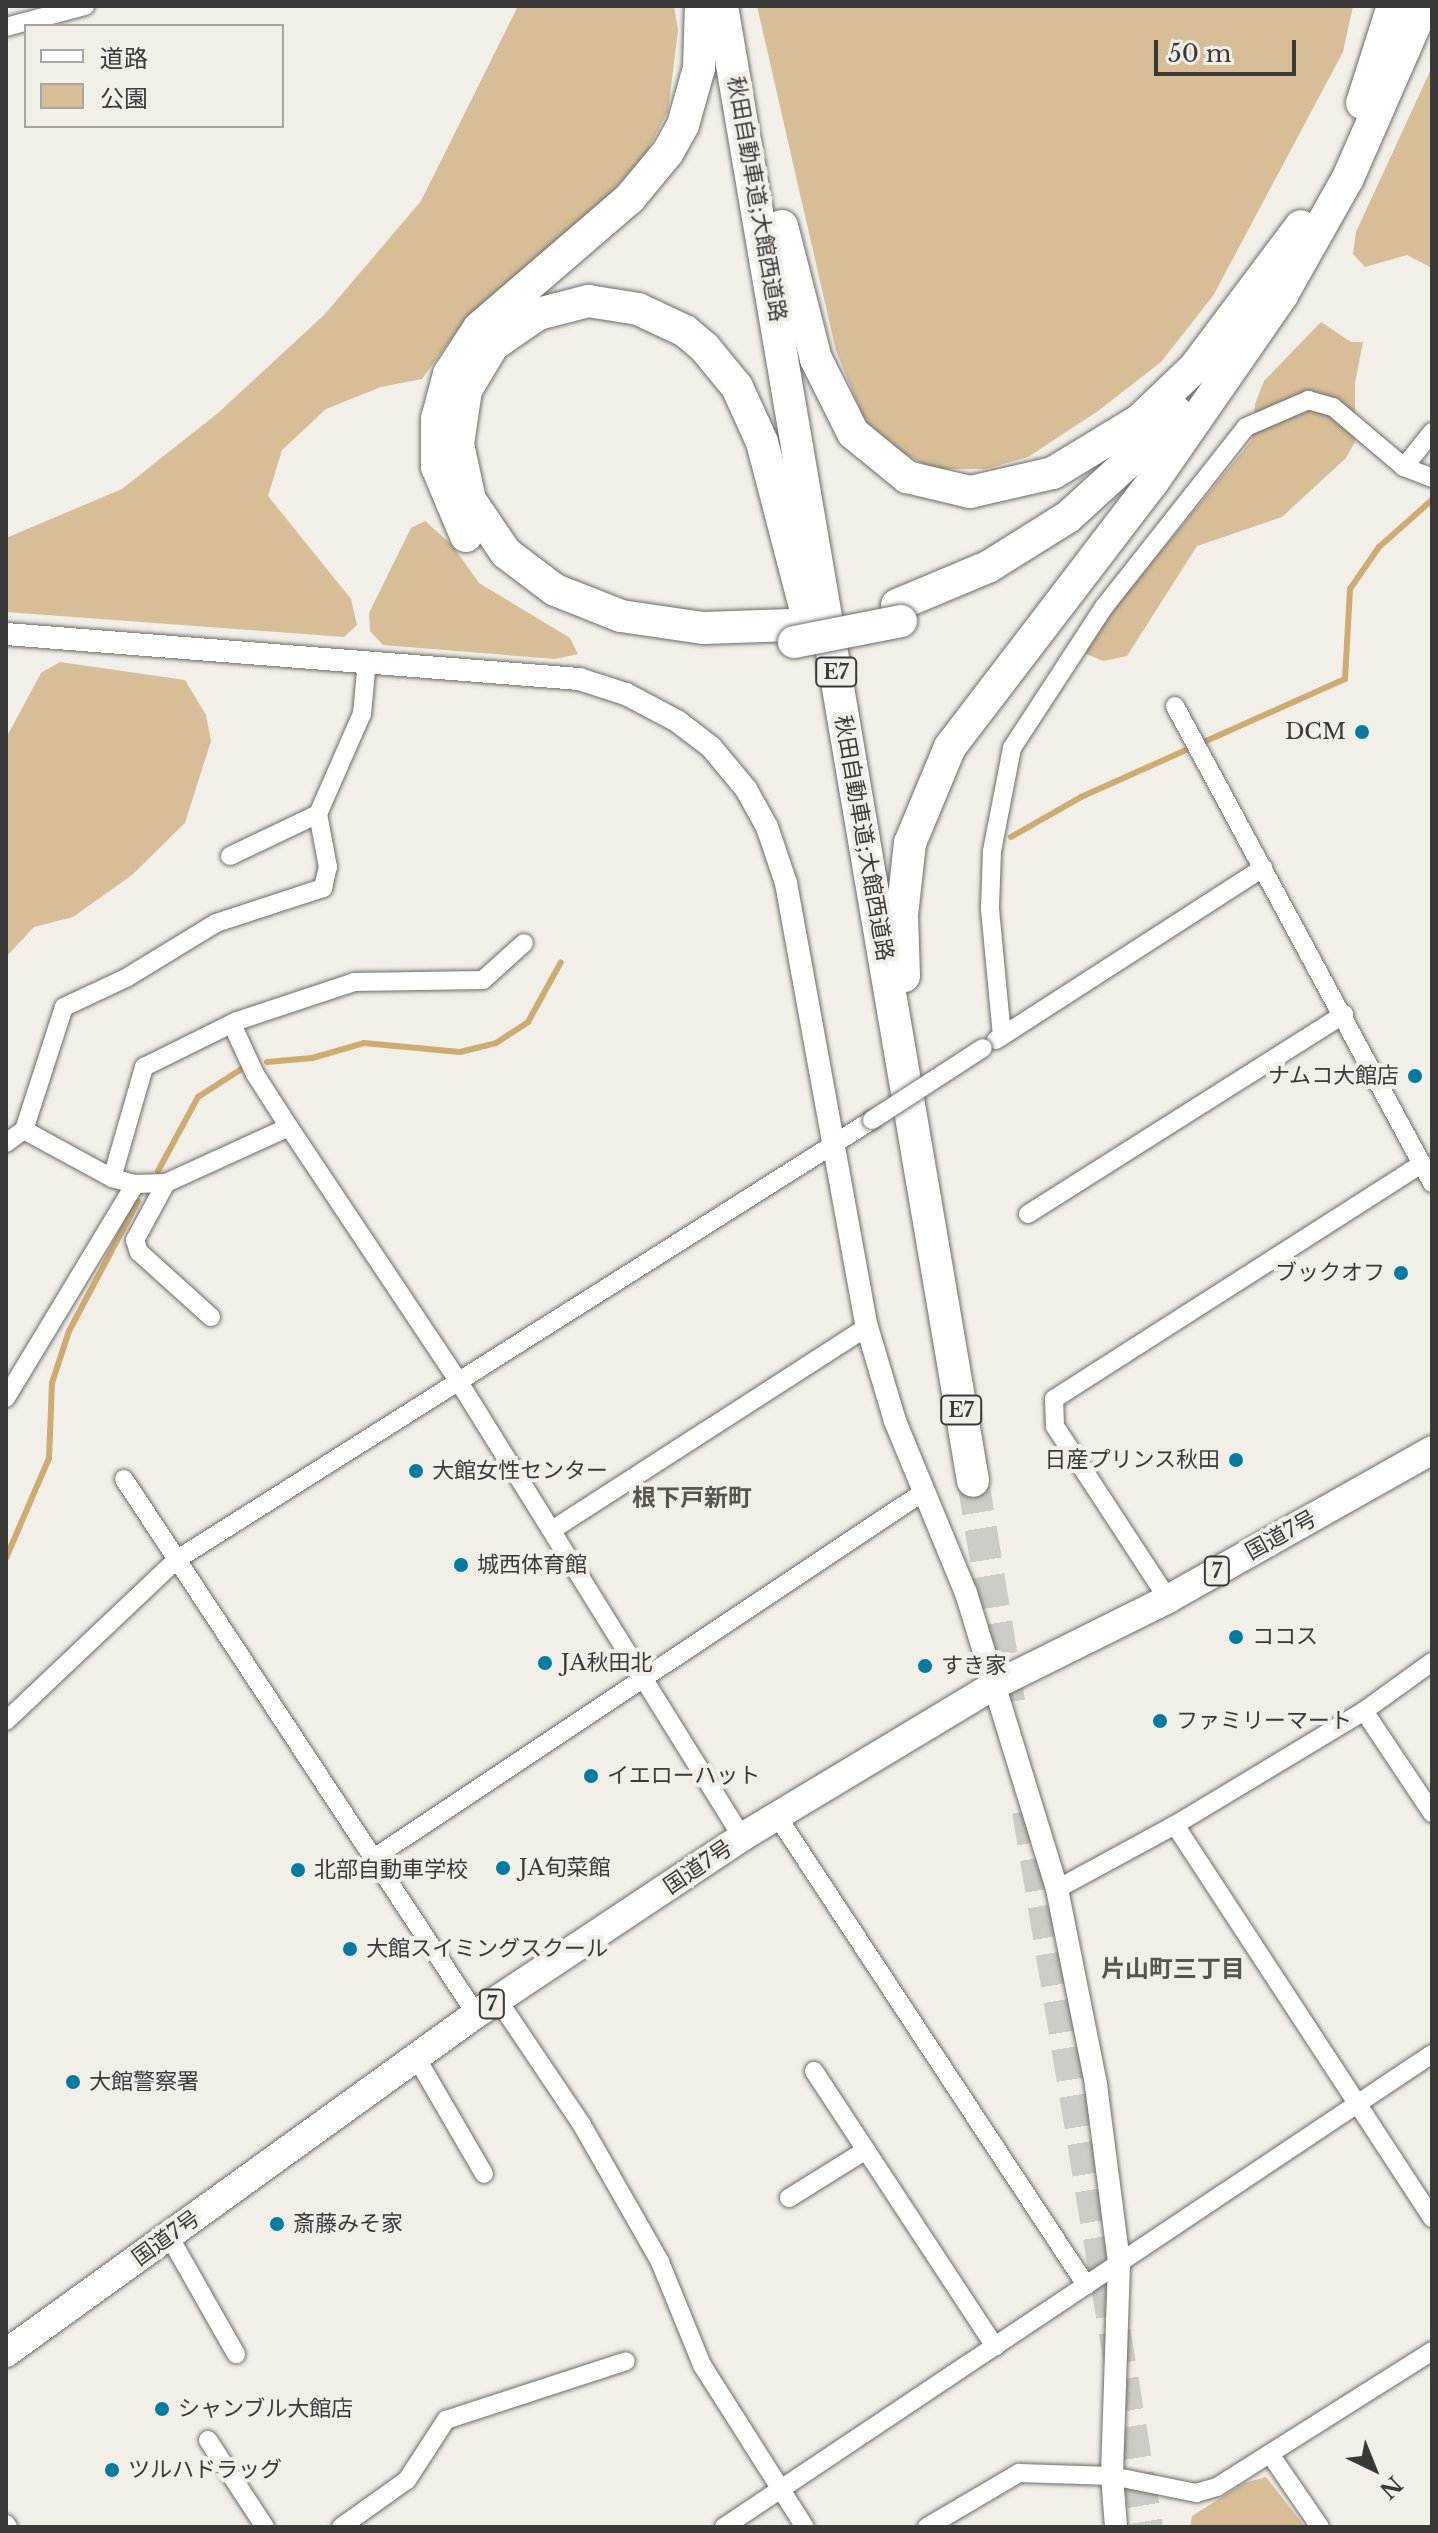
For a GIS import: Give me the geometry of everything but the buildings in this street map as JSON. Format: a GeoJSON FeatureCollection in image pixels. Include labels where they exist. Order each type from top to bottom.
{"type":"FeatureCollection","features":[{"type":"Feature","properties":{"kind":"highway"},"geometry":{"type":"LineString","coordinates":[[701,6],[699,68],[683,125],[668,152],[630,198],[502,305],[463,350],[441,397],[437,467],[464,534],[498,573],[543,607],[594,630],[651,642],[722,648],[973,595],[1064,543],[1153,467],[1213,395]]}},
{"type":"Feature","properties":{"kind":"highway"},"geometry":{"type":"LineString","coordinates":[[723,6],[828,389],[868,450],[927,486],[995,491],[1053,473],[1113,441],[1195,367],[1303,224]]}},
{"type":"Feature","properties":{"kind":"highway","name":"秋田自動車道;大館西道路"},"geometry":{"type":"LineString","coordinates":[[723,6],[973,1481]]}},
{"type":"Feature","properties":{"kind":"highway"},"geometry":{"type":"LineString","coordinates":[[1357,118],[1393,6]]}},
{"type":"Feature","properties":{"kind":"highway"},"geometry":{"type":"LineString","coordinates":[[899,613],[1015,552],[1102,488],[1202,375],[1303,224],[1357,118],[1404,6]]}},
{"type":"Feature","properties":{"kind":"highway"},"geometry":{"type":"LineString","coordinates":[[950,1339],[944,1261],[905,984],[902,915],[910,843],[934,778],[978,706],[1213,395],[1318,234],[1373,126],[1423,6]]}},
{"type":"Feature","properties":{"kind":"highway"},"geometry":{"type":"LineString","coordinates":[[793,634],[703,628],[621,616],[555,590],[506,553],[470,500],[458,444],[466,390],[493,345],[538,314],[588,301],[612,303],[638,309],[685,331],[722,366],[750,413],[772,477],[866,855]]}},
{"type":"Feature","properties":{"kind":"highway","name":"国道7号"},"geometry":{"type":"LineString","coordinates":[[6,2353],[487,2007],[742,1837],[997,1684],[1168,1599],[1432,1450]]}},
{"type":"Feature","properties":{"kind":"street"},"geometry":{"type":"LineString","coordinates":[[7,22],[85,6]]}},
{"type":"Feature","properties":{"kind":"street"},"geometry":{"type":"LineString","coordinates":[[1002,1036],[990,908],[992,851],[1012,748],[1104,607],[1246,427],[1308,400],[1333,407],[1404,467],[1432,478]]}},
{"type":"Feature","properties":{"kind":"street"},"geometry":{"type":"LineString","coordinates":[[1404,467],[1432,432]]}},
{"type":"Feature","properties":{"kind":"street"},"geometry":{"type":"LineString","coordinates":[[6,634],[579,679],[626,694],[677,721],[723,759],[767,827],[786,883],[832,1149],[867,1327],[895,1421],[925,1491],[997,1684],[1057,1889],[1096,2085],[1119,2263],[1112,2476],[1116,2527]]}},
{"type":"Feature","properties":{"kind":"street"},"geometry":{"type":"LineString","coordinates":[[6,1143],[24,1130],[64,1007],[126,978],[216,923],[323,888],[328,867],[318,814],[362,714],[367,660]]}},
{"type":"Feature","properties":{"kind":"street"},"geometry":{"type":"LineString","coordinates":[[1175,706],[1344,1014],[1432,1183]]}},
{"type":"Feature","properties":{"kind":"street"},"geometry":{"type":"LineString","coordinates":[[230,856],[318,814]]}},
{"type":"Feature","properties":{"kind":"street"},"geometry":{"type":"LineString","coordinates":[[6,1721],[176,1560],[832,1149],[872,1120],[1263,868]]}},
{"type":"Feature","properties":{"kind":"street"},"geometry":{"type":"LineString","coordinates":[[112,1178],[144,1067],[232,1024],[354,982],[483,980],[524,943]]}},
{"type":"Feature","properties":{"kind":"street"},"geometry":{"type":"LineString","coordinates":[[1028,1214],[1344,1014]]}},
{"type":"Feature","properties":{"kind":"street"},"geometry":{"type":"LineString","coordinates":[[232,1024],[255,1074],[459,1382],[742,1837]]}},
{"type":"Feature","properties":{"kind":"street"},"geometry":{"type":"LineString","coordinates":[[24,1130],[112,1178],[135,1184],[166,1183],[289,1127]]}},
{"type":"Feature","properties":{"kind":"street"},"geometry":{"type":"LineString","coordinates":[[1168,1599],[1055,1426],[1054,1399],[1422,1164]]}},
{"type":"Feature","properties":{"kind":"street"},"geometry":{"type":"LineString","coordinates":[[166,1183],[135,1240],[139,1252],[211,1317]]}},
{"type":"Feature","properties":{"kind":"street"},"geometry":{"type":"LineString","coordinates":[[6,1398],[135,1184]]}},
{"type":"Feature","properties":{"kind":"street"},"geometry":{"type":"LineString","coordinates":[[552,1530],[867,1327]]}},
{"type":"Feature","properties":{"kind":"street"},"geometry":{"type":"LineString","coordinates":[[124,1479],[372,1859],[582,2125],[660,2262],[702,2365],[778,2491],[805,2527]]}},
{"type":"Feature","properties":{"kind":"street"},"geometry":{"type":"LineString","coordinates":[[372,1859],[925,1491]]}},
{"type":"Feature","properties":{"kind":"street"},"geometry":{"type":"LineString","coordinates":[[1057,1889],[1175,1825],[1364,1711],[1432,1662]]}},
{"type":"Feature","properties":{"kind":"street"},"geometry":{"type":"LineString","coordinates":[[1364,1711],[1432,1813]]}},
{"type":"Feature","properties":{"kind":"street"},"geometry":{"type":"LineString","coordinates":[[777,1816],[1086,2285]]}},
{"type":"Feature","properties":{"kind":"street"},"geometry":{"type":"LineString","coordinates":[[1175,1825],[1359,2101],[1432,2218]]}},
{"type":"Feature","properties":{"kind":"street"},"geometry":{"type":"LineString","coordinates":[[724,2527],[1432,2054]]}},
{"type":"Feature","properties":{"kind":"street"},"geometry":{"type":"LineString","coordinates":[[416,2057],[484,2174]]}},
{"type":"Feature","properties":{"kind":"street"},"geometry":{"type":"LineString","coordinates":[[814,2071],[995,2347]]}},
{"type":"Feature","properties":{"kind":"street"},"geometry":{"type":"LineString","coordinates":[[789,2198],[866,2150]]}},
{"type":"Feature","properties":{"kind":"street"},"geometry":{"type":"LineString","coordinates":[[169,2236],[236,2354]]}},
{"type":"Feature","properties":{"kind":"street"},"geometry":{"type":"LineString","coordinates":[[927,2527],[1019,2473],[1112,2476],[1196,2493],[1217,2487],[1432,2351]]}},
{"type":"Feature","properties":{"kind":"street"},"geometry":{"type":"LineString","coordinates":[[341,2527],[407,2480],[446,2420],[626,2361]]}},
{"type":"Feature","properties":{"kind":"street"},"geometry":{"type":"LineString","coordinates":[[208,2440],[255,2524]]}},
{"type":"Feature","properties":{"kind":"street"},"geometry":{"type":"LineString","coordinates":[[1270,2454],[1320,2527]]}},
{"type":"Feature","properties":{"kind":"green space"},"geometry":{"type":"Polygon","coordinates":[[[518,6],[674,6],[678,30],[668,111],[644,157],[608,196],[464,321],[422,379],[381,387],[326,409],[282,450],[268,496],[351,599],[357,625],[344,637],[6,612],[6,538],[122,489],[218,413],[325,314],[421,201],[518,6]]]}},
{"type":"Feature","properties":{"kind":"green space"},"geometry":{"type":"Polygon","coordinates":[[[757,6],[1353,6],[1343,52],[1213,296],[1161,362],[1098,411],[1028,457],[986,469],[934,469],[897,450],[865,421],[836,351],[757,6]]]}},
{"type":"Feature","properties":{"kind":"green space"},"geometry":{"type":"Polygon","coordinates":[[[1432,67],[1432,268],[1407,255],[1365,267],[1353,254],[1356,232],[1432,67]]]}},
{"type":"Feature","properties":{"kind":"green space"},"geometry":{"type":"Polygon","coordinates":[[[1321,322],[1351,342],[1363,342],[1355,383],[1355,442],[1346,458],[1282,517],[1197,546],[1127,656],[1103,661],[1084,653],[1119,602],[1252,440],[1255,404],[1264,381],[1321,322]]]}},
{"type":"Feature","properties":{"kind":"green space"},"geometry":{"type":"Polygon","coordinates":[[[425,521],[452,545],[479,583],[570,638],[578,654],[555,659],[383,645],[370,631],[369,613],[411,528],[425,521]]]}},
{"type":"Feature","properties":{"kind":"green space"},"geometry":{"type":"Polygon","coordinates":[[[60,662],[185,680],[206,715],[211,741],[185,823],[132,875],[73,917],[34,927],[6,957],[6,738],[41,673],[60,662]]]}},
{"type":"Feature","properties":{"kind":"green space"},"geometry":{"type":"Polygon","coordinates":[[[1266,2477],[1305,2527],[1190,2527],[1192,2516],[1244,2483],[1266,2477]]]}},
{"type":"Feature","properties":{"kind":"waterway"},"geometry":{"type":"LineString","coordinates":[[1011,837],[1081,797],[1345,679],[1350,589],[1379,547],[1432,500]]}},
{"type":"Feature","properties":{"kind":"waterway"},"geometry":{"type":"LineString","coordinates":[[267,1062],[312,1058],[364,1043],[460,1052],[496,1043],[528,1022],[561,962]]}},
{"type":"Feature","properties":{"kind":"waterway"},"geometry":{"type":"LineString","coordinates":[[158,1171],[198,1097],[243,1068]]}},
{"type":"Feature","properties":{"kind":"waterway"},"geometry":{"type":"LineString","coordinates":[[6,1558],[49,1458],[52,1383],[69,1331],[138,1201]]}},
{"type":"Feature","properties":{"kind":"tunnel"},"geometry":{"type":"LineString","coordinates":[[973,1481],[1010,1706]]}},
{"type":"Feature","properties":{"kind":"tunnel"},"geometry":{"type":"LineString","coordinates":[[1028,1811],[1147,2527]]}},
{"type":"Feature","properties":{"kind":"place","name":"DCM"},"geometry":{"type":"Point","coordinates":[1362,732]}},
{"type":"Feature","properties":{"kind":"place","name":"ナムコ大館店"},"geometry":{"type":"Point","coordinates":[1415,1076]}},
{"type":"Feature","properties":{"kind":"place","name":"ブックオフ"},"geometry":{"type":"Point","coordinates":[1401,1273]}},
{"type":"Feature","properties":{"kind":"place","name":"日産プリンス秋田"},"geometry":{"type":"Point","coordinates":[1236,1460]}},
{"type":"Feature","properties":{"kind":"place","name":"大館女性センター"},"geometry":{"type":"Point","coordinates":[416,1471]}},
{"type":"Feature","properties":{"kind":"place","name":"城西体育館"},"geometry":{"type":"Point","coordinates":[461,1565]}},
{"type":"Feature","properties":{"kind":"place","name":"ココス"},"geometry":{"type":"Point","coordinates":[1236,1637]}},
{"type":"Feature","properties":{"kind":"place","name":"JA秋田北"},"geometry":{"type":"Point","coordinates":[545,1663]}},
{"type":"Feature","properties":{"kind":"place","name":"すき家"},"geometry":{"type":"Point","coordinates":[925,1666]}},
{"type":"Feature","properties":{"kind":"place","name":"ファミリーマート"},"geometry":{"type":"Point","coordinates":[1160,1721]}},
{"type":"Feature","properties":{"kind":"place","name":"イエローハット"},"geometry":{"type":"Point","coordinates":[591,1776]}},
{"type":"Feature","properties":{"kind":"place","name":"JA旬菜館"},"geometry":{"type":"Point","coordinates":[503,1868]}},
{"type":"Feature","properties":{"kind":"place","name":"北部自動車学校"},"geometry":{"type":"Point","coordinates":[298,1870]}},
{"type":"Feature","properties":{"kind":"place","name":"大館スイミングスクール"},"geometry":{"type":"Point","coordinates":[350,1949]}},
{"type":"Feature","properties":{"kind":"place","name":"大館警察署"},"geometry":{"type":"Point","coordinates":[73,2082]}},
{"type":"Feature","properties":{"kind":"place","name":"斎藤みそ家"},"geometry":{"type":"Point","coordinates":[277,2224]}},
{"type":"Feature","properties":{"kind":"place","name":"シャンブル大館店"},"geometry":{"type":"Point","coordinates":[162,2409]}},
{"type":"Feature","properties":{"kind":"place","name":"ツルハドラッグ"},"geometry":{"type":"Point","coordinates":[112,2470]}},
{"type":"Feature","properties":{"kind":"district","name":"根下戸新町"},"geometry":{"type":"Point","coordinates":[692,1498]}},
{"type":"Feature","properties":{"kind":"district","name":"片山町三丁目"},"geometry":{"type":"Point","coordinates":[1173,1969]}}]}
